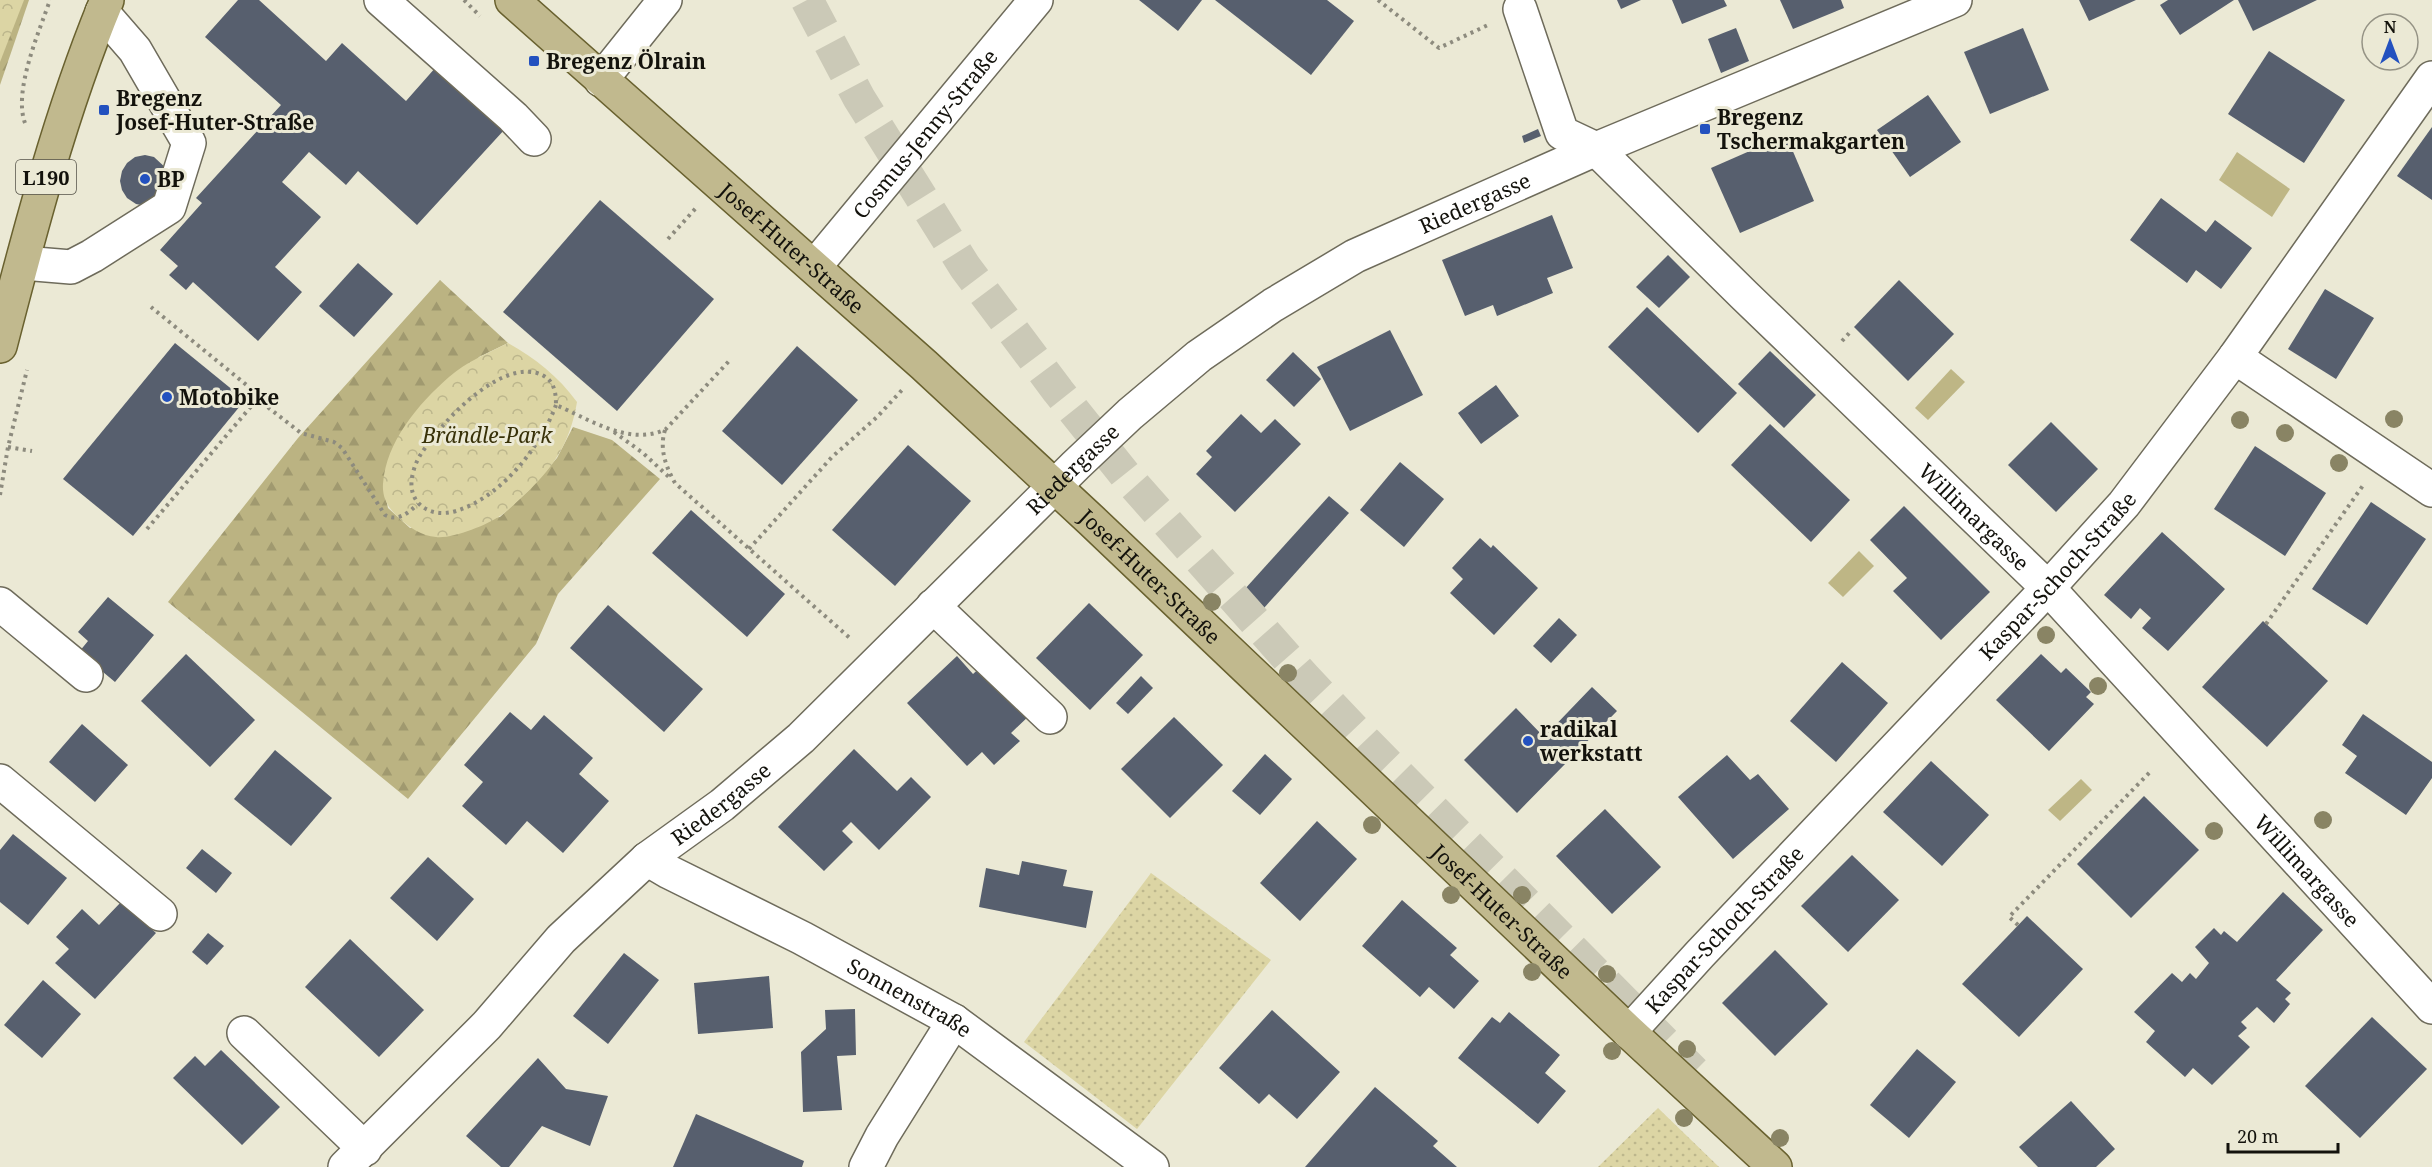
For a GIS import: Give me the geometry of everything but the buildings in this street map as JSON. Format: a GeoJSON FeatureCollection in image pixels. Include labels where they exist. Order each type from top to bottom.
{"type":"FeatureCollection","features":[{"type":"Feature","properties":{"kind":"main road","name":"Josef-Huter-Straße"},"geometry":{"type":"LineString","coordinates":[[512,0],[815,266],[1055,486],[1629,1032],[1775,1167]]}},
{"type":"Feature","properties":{"kind":"main road","name":"L190"},"geometry":{"type":"LineString","coordinates":[[0,346],[46,177],[104,6]]}},
{"type":"Feature","properties":{"kind":"street"},"geometry":{"type":"LineString","coordinates":[[381,0],[513,117],[534,139]]}},
{"type":"Feature","properties":{"kind":"street"},"geometry":{"type":"LineString","coordinates":[[601,80],[665,0]]}},
{"type":"Feature","properties":{"kind":"street","name":"Cosmus-Jenny-Straße"},"geometry":{"type":"LineString","coordinates":[[815,266],[1036,0]]}},
{"type":"Feature","properties":{"kind":"street","name":"Riedergasse"},"geometry":{"type":"LineString","coordinates":[[355,1158],[487,1024],[561,939],[647,859],[722,805],[783,753],[1130,414],[1198,356],[1273,305],[1354,256],[1596,149],[1955,0]]}},
{"type":"Feature","properties":{"kind":"street"},"geometry":{"type":"LineString","coordinates":[[23,262],[71,267],[169,207],[189,142],[135,50],[104,6]]}},
{"type":"Feature","properties":{"kind":"street","name":"Willimargasse"},"geometry":{"type":"LineString","coordinates":[[1520,9],[1562,133],[1596,149],[2048,588],[2432,1007]]}},
{"type":"Feature","properties":{"kind":"street","name":"Kaspar-Schoch-Straße"},"geometry":{"type":"LineString","coordinates":[[1629,1032],[1715,937],[2048,588],[2124,504],[2235,357],[2432,78]]}},
{"type":"Feature","properties":{"kind":"street"},"geometry":{"type":"LineString","coordinates":[[2235,357],[2432,490]]}},
{"type":"Feature","properties":{"kind":"street"},"geometry":{"type":"LineString","coordinates":[[0,604],[86,675]]}},
{"type":"Feature","properties":{"kind":"street"},"geometry":{"type":"LineString","coordinates":[[933,606],[1050,717]]}},
{"type":"Feature","properties":{"kind":"street"},"geometry":{"type":"LineString","coordinates":[[0,781],[160,914]]}},
{"type":"Feature","properties":{"kind":"street","name":"Sonnenstraße"},"geometry":{"type":"LineString","coordinates":[[647,859],[802,938],[954,1022],[1152,1167]]}},
{"type":"Feature","properties":{"kind":"street"},"geometry":{"type":"LineString","coordinates":[[866,1167],[882,1136],[954,1022]]}},
{"type":"Feature","properties":{"kind":"street"},"geometry":{"type":"LineString","coordinates":[[244,1033],[355,1158]]}},
{"type":"Feature","properties":{"kind":"path"},"geometry":{"type":"LineString","coordinates":[[1378,0],[1439,48],[1520,9]]}},
{"type":"Feature","properties":{"kind":"path"},"geometry":{"type":"LineString","coordinates":[[668,239],[697,207]]}},
{"type":"Feature","properties":{"kind":"path"},"geometry":{"type":"LineString","coordinates":[[151,307],[249,387],[256,398],[301,433],[334,442],[342,448],[385,515],[398,518],[418,504]]}},
{"type":"Feature","properties":{"kind":"path"},"geometry":{"type":"LineString","coordinates":[[675,483],[669,473],[664,455],[663,436],[666,429],[730,360]]}},
{"type":"Feature","properties":{"kind":"path"},"geometry":{"type":"LineString","coordinates":[[749,549],[832,457],[877,417],[924,365]]}},
{"type":"Feature","properties":{"kind":"path"},"geometry":{"type":"LineString","coordinates":[[530,372],[547,377],[552,383],[556,392],[556,405],[547,426],[534,446],[486,496],[455,511],[441,513],[429,512],[418,504],[411,484],[417,461],[437,431],[459,408],[480,391],[501,379],[518,373],[530,372]]}},
{"type":"Feature","properties":{"kind":"path"},"geometry":{"type":"LineString","coordinates":[[147,529],[256,398]]}},
{"type":"Feature","properties":{"kind":"path"},"geometry":{"type":"LineString","coordinates":[[556,405],[610,429],[643,453],[877,663]]}},
{"type":"Feature","properties":{"kind":"path"},"geometry":{"type":"LineString","coordinates":[[610,429],[644,435],[656,434],[666,429]]}},
{"type":"Feature","properties":{"kind":"path"},"geometry":{"type":"LineString","coordinates":[[8,447],[32,451]]}},
{"type":"Feature","properties":{"kind":"path"},"geometry":{"type":"LineString","coordinates":[[2266,624],[2383,457]]}},
{"type":"Feature","properties":{"kind":"path"},"geometry":{"type":"LineString","coordinates":[[2018,925],[2009,917],[2151,771]]}},
{"type":"Feature","properties":{"kind":"green space"},"geometry":{"type":"Polygon","coordinates":[[[0,0],[29,0],[0,85],[0,0]]]}},
{"type":"Feature","properties":{"kind":"green space"},"geometry":{"type":"Polygon","coordinates":[[[0,0],[24,0],[0,62],[0,0]]]}},
{"type":"Feature","properties":{"kind":"green space"},"geometry":{"type":"Polygon","coordinates":[[[440,280],[508,343],[479,357],[383,485],[388,508],[410,528],[500,517],[528,491],[557,458],[573,427],[612,440],[660,479],[558,594],[536,644],[408,799],[168,602],[298,438],[440,280]]]}},
{"type":"Feature","properties":{"kind":"green space","name":"Brändle-Park"},"geometry":{"type":"Polygon","coordinates":[[[508,343],[546,369],[577,402],[570,431],[558,455],[542,477],[500,516],[478,527],[451,536],[436,537],[421,533],[400,519],[385,499],[383,484],[390,453],[415,412],[437,388],[477,358],[508,343]]]}},
{"type":"Feature","properties":{"kind":"green space"},"geometry":{"type":"Polygon","coordinates":[[[1151,873],[1271,960],[1137,1129],[1024,1042],[1151,873]]]}},
{"type":"Feature","properties":{"kind":"green space"},"geometry":{"type":"Polygon","coordinates":[[[1658,1108],[1719,1167],[1598,1167],[1658,1108]]]}},
{"type":"Feature","properties":{"kind":"shaded area"},"geometry":{"type":"Polygon","coordinates":[[[2237,152],[2290,189],[2272,217],[2219,180],[2237,152]]]}},
{"type":"Feature","properties":{"kind":"shaded area"},"geometry":{"type":"Polygon","coordinates":[[[1951,369],[1965,382],[1928,420],[1915,408],[1951,369]]]}},
{"type":"Feature","properties":{"kind":"shaded area"},"geometry":{"type":"Polygon","coordinates":[[[1859,551],[1874,566],[1843,597],[1828,583],[1859,551]]]}},
{"type":"Feature","properties":{"kind":"shaded area"},"geometry":{"type":"Polygon","coordinates":[[[2081,779],[2092,790],[2060,821],[2048,810],[2081,779]]]}},
{"type":"Feature","properties":{"kind":"tunnel"},"geometry":{"type":"LineString","coordinates":[[807,0],[859,98],[965,267],[1058,391],[1126,476],[1306,679],[1366,742],[1694,1072]]}},
{"type":"Feature","properties":{"kind":"place","name":"Bregenz Ölrain"},"geometry":{"type":"Point","coordinates":[534,61]}},
{"type":"Feature","properties":{"kind":"place","name":"Bregenz Josef-Huter-Straße"},"geometry":{"type":"Point","coordinates":[104,110]}},
{"type":"Feature","properties":{"kind":"place","name":"Bregenz Tschermakgarten"},"geometry":{"type":"Point","coordinates":[1705,129]}},
{"type":"Feature","properties":{"kind":"place","name":"BP"},"geometry":{"type":"Point","coordinates":[145,179]}},
{"type":"Feature","properties":{"kind":"place","name":"Motobike"},"geometry":{"type":"Point","coordinates":[167,397]}},
{"type":"Feature","properties":{"kind":"place","name":"radikal werkstatt"},"geometry":{"type":"Point","coordinates":[1528,741]}}]}
